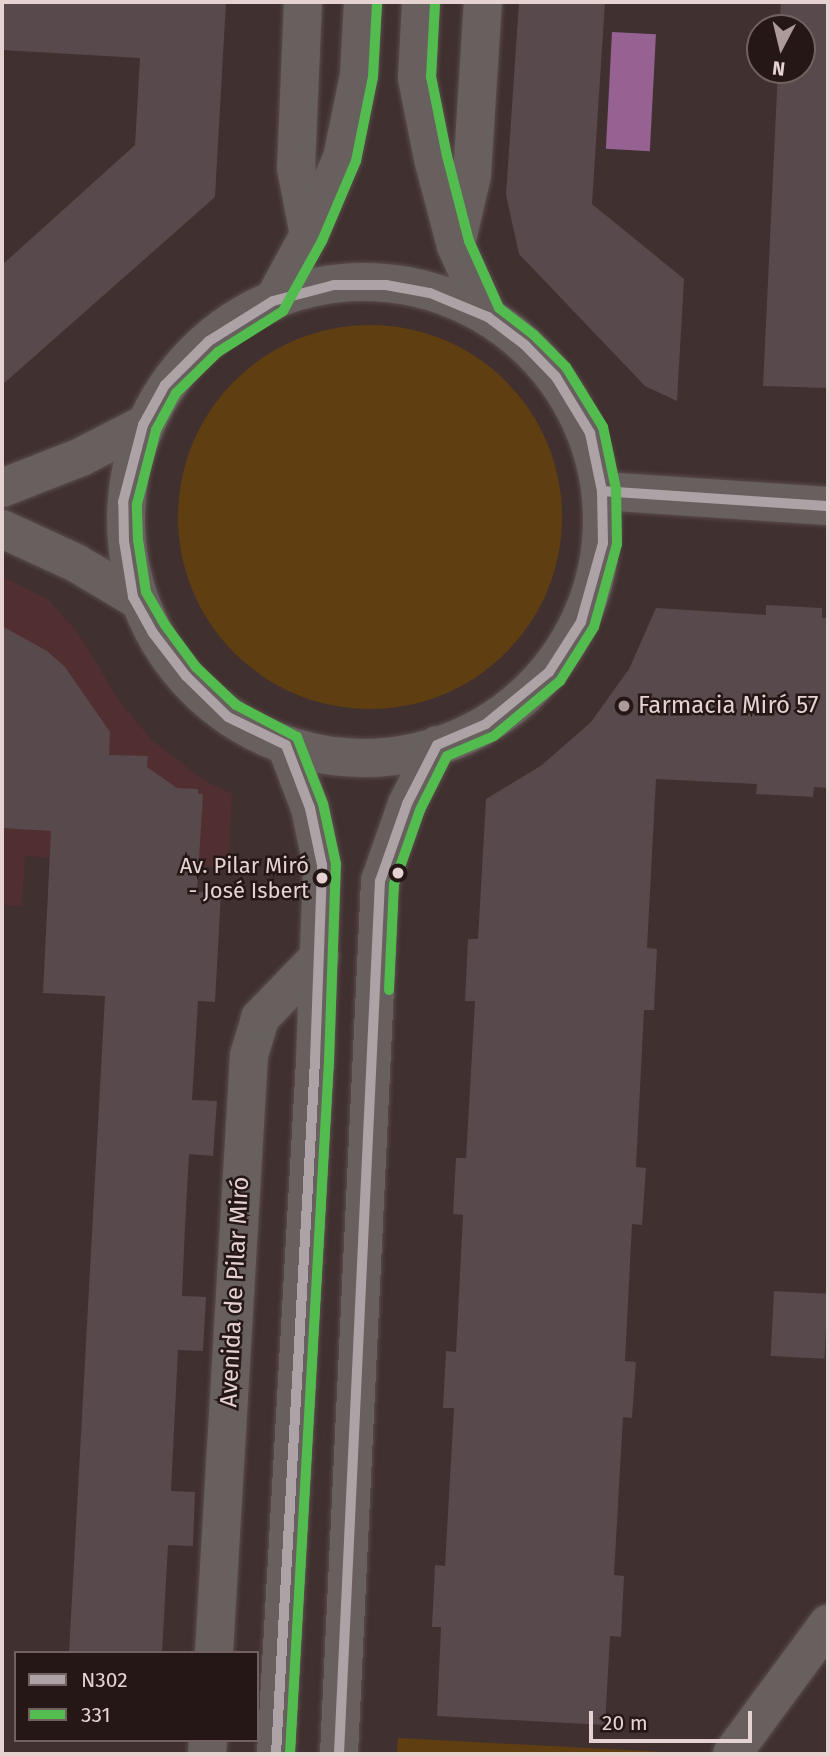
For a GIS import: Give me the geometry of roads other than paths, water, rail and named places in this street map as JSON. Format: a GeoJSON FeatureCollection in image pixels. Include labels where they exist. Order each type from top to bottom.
{"type":"FeatureCollection","features":[{"type":"Feature","properties":{"kind":"street"},"geometry":{"type":"LineString","coordinates":[[303,2],[296,168],[309,235]]}},
{"type":"Feature","properties":{"kind":"street"},"geometry":{"type":"LineString","coordinates":[[273,301],[309,235],[342,158],[359,75],[363,2]]}},
{"type":"Feature","properties":{"kind":"street"},"geometry":{"type":"LineString","coordinates":[[421,2],[418,78],[433,159],[456,246],[488,317]]}},
{"type":"Feature","properties":{"kind":"street"},"geometry":{"type":"LineString","coordinates":[[456,246],[472,175],[483,2]]}},
{"type":"Feature","properties":{"kind":"street"},"geometry":{"type":"LineString","coordinates":[[334,285],[386,285],[430,293],[488,317],[525,345],[556,377],[590,433],[603,491],[603,543],[581,622],[549,672],[486,724],[437,745],[387,754],[336,756],[286,745],[228,717],[186,676],[153,633],[133,597],[124,541],[124,502],[143,425],[165,385],[209,341],[273,301],[334,285]]}},
{"type":"Feature","properties":{"kind":"street"},"geometry":{"type":"LineString","coordinates":[[2,488],[81,457],[143,425]]}},
{"type":"Feature","properties":{"kind":"street"},"geometry":{"type":"LineString","coordinates":[[603,491],[828,506]]}},
{"type":"Feature","properties":{"kind":"street"},"geometry":{"type":"LineString","coordinates":[[2,529],[76,563],[133,597]]}},
{"type":"Feature","properties":{"kind":"street"},"geometry":{"type":"LineString","coordinates":[[276,1754],[320,956],[322,865],[310,807],[286,745]]}},
{"type":"Feature","properties":{"kind":"street"},"geometry":{"type":"LineString","coordinates":[[339,1754],[380,881],[407,804],[437,745]]}},
{"type":"Feature","properties":{"kind":"street","name":"Avenida de Pilar Miró"},"geometry":{"type":"LineString","coordinates":[[214,1651],[249,1055],[260,1018],[320,956]]}},
{"type":"Feature","properties":{"kind":"street"},"geometry":{"type":"LineString","coordinates":[[732,1754],[828,1624]]}},
{"type":"Feature","properties":{"kind":"place","name":"Farmacia Miró 57"},"geometry":{"type":"Point","coordinates":[624,706]}},
{"type":"Feature","properties":{"kind":"place","name":"Av. Pilar Miró - José Isbert"},"geometry":{"type":"Point","coordinates":[322,878]}}]}
